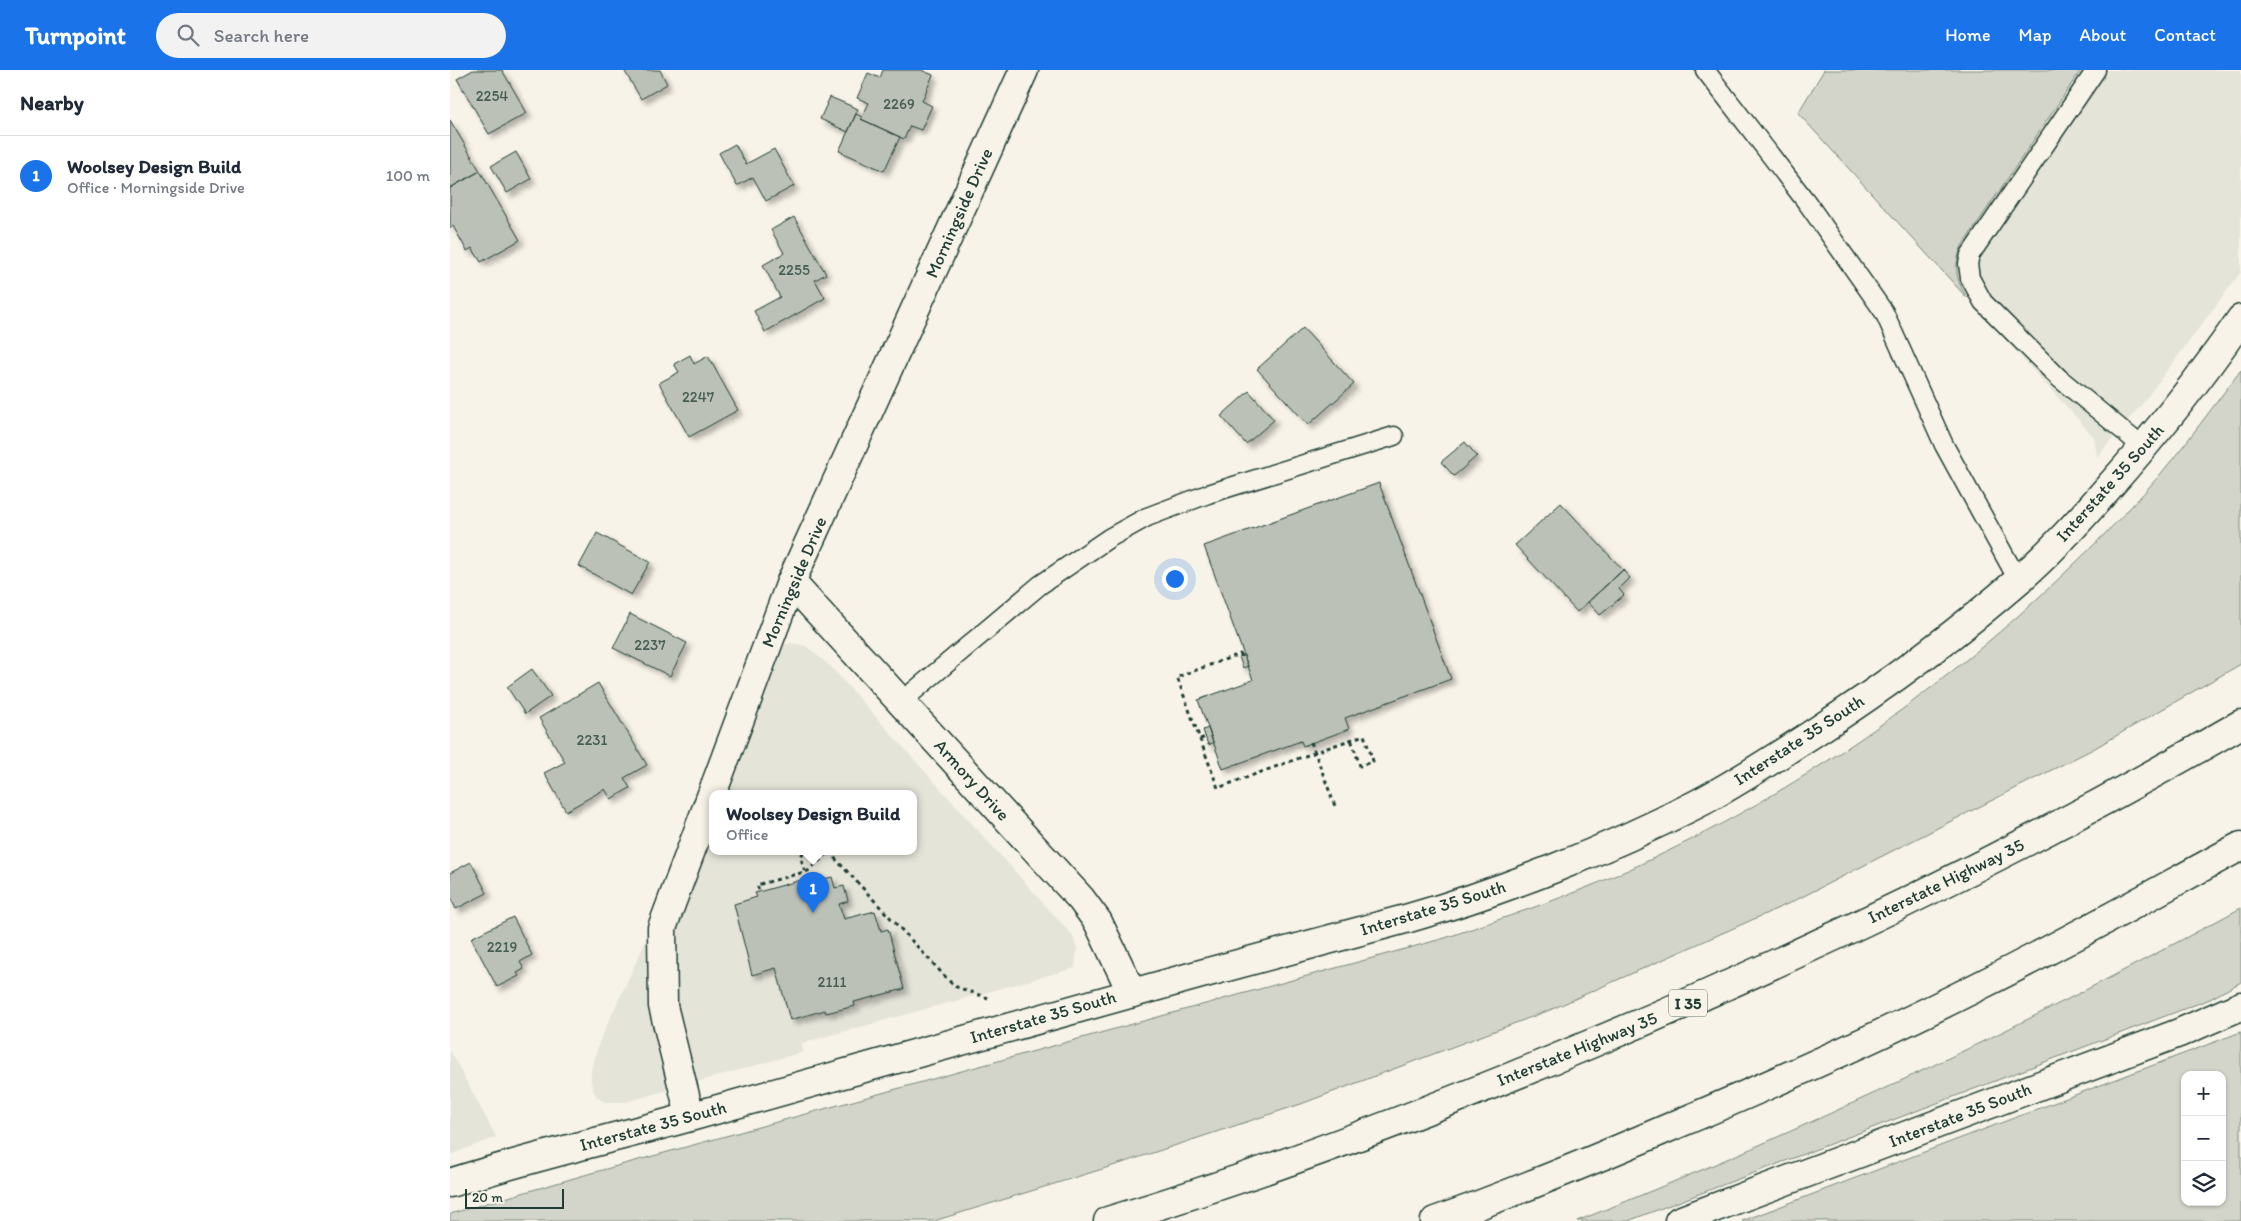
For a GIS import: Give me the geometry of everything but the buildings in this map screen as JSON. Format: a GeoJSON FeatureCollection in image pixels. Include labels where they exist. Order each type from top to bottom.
{"type":"FeatureCollection","features":[{"type":"Feature","properties":{"kind":"main road","name":"Morningside Drive"},"geometry":{"type":"LineString","coordinates":[[713,790],[791,582],[1024,70]]}},
{"type":"Feature","properties":{"kind":"main road","name":"Interstate 35 South"},"geometry":{"type":"LineString","coordinates":[[450,1183],[502,1166],[690,1116],[1448,906],[1542,872],[1634,834],[1694,805],[1748,775],[1845,713],[1931,651],[2018,580],[2085,514],[2144,448],[2203,376],[2241,319]]}},
{"type":"Feature","properties":{"kind":"main road"},"geometry":{"type":"LineString","coordinates":[[2203,376],[2241,329]]}},
{"type":"Feature","properties":{"kind":"main road","name":"Armory Drive"},"geometry":{"type":"LineString","coordinates":[[791,582],[1085,904],[1098,922],[1132,993]]}},
{"type":"Feature","properties":{"kind":"main road","name":"Interstate Highway 35"},"geometry":{"type":"LineString","coordinates":[[1108,1221],[1302,1157],[1413,1116],[1704,997],[1816,946],[2040,834],[2141,782],[2241,724]]}},
{"type":"Feature","properties":{"kind":"main road","name":"Morningside Drive"},"geometry":{"type":"LineString","coordinates":[[690,1116],[662,1006],[662,928],[709,802]]}},
{"type":"Feature","properties":{"kind":"main road"},"geometry":{"type":"LineString","coordinates":[[1435,1221],[1484,1204],[1628,1145],[1768,1086],[1875,1038],[1986,983],[2241,846]]}},
{"type":"Feature","properties":{"kind":"main road","name":"Interstate 35 South"},"geometry":{"type":"LineString","coordinates":[[1679,1221],[2179,1032],[2241,1006]]}},
{"type":"Feature","properties":{"kind":"lane"},"geometry":{"type":"LineString","coordinates":[[1705,70],[1808,204],[1884,312],[1944,445],[2018,580]]}},
{"type":"Feature","properties":{"kind":"lane"},"geometry":{"type":"LineString","coordinates":[[2096,70],[1970,256],[1968,264],[1970,278],[1983,302],[2059,378],[2144,448]]}},
{"type":"Feature","properties":{"kind":"lane"},"geometry":{"type":"LineString","coordinates":[[900,702],[1040,585],[1109,538],[1147,517],[1208,494],[1394,436]]}},
{"type":"Feature","properties":{"kind":"path"},"geometry":{"type":"LineString","coordinates":[[1242,656],[1240,654],[1177,677],[1218,788],[1315,753],[1350,740],[1364,735],[1374,761],[1360,766],[1350,740]]}},
{"type":"Feature","properties":{"kind":"path"},"geometry":{"type":"LineString","coordinates":[[1200,739],[1206,737]]}},
{"type":"Feature","properties":{"kind":"path"},"geometry":{"type":"LineString","coordinates":[[1311,742],[1335,806]]}},
{"type":"Feature","properties":{"kind":"path"},"geometry":{"type":"LineString","coordinates":[[802,855],[801,858],[806,872]]}},
{"type":"Feature","properties":{"kind":"path"},"geometry":{"type":"LineString","coordinates":[[758,890],[757,885],[806,872],[826,855]]}},
{"type":"Feature","properties":{"kind":"path"},"geometry":{"type":"LineString","coordinates":[[832,855],[954,986],[988,998]]}},
{"type":"Feature","properties":{"kind":"shaded area"},"geometry":{"type":"Polygon","coordinates":[[[1824,70],[2241,70],[2241,272],[2142,404],[2097,457],[2094,437],[1798,113],[1824,70]]]}},
{"type":"Feature","properties":{"kind":"shaded area"},"geometry":{"type":"Polygon","coordinates":[[[1824,70],[2081,70],[1962,246],[1957,260],[1957,273],[1960,285],[1967,298],[1798,113],[1824,70]]]}},
{"type":"Feature","properties":{"kind":"shaded area"},"geometry":{"type":"Polygon","coordinates":[[[2241,370],[2241,664],[2095,748],[1792,902],[1550,1010],[1301,1104],[1122,1163],[934,1221],[450,1221],[450,1215],[453,1213],[595,1172],[1445,938],[1598,883],[1691,840],[1760,802],[1827,761],[1892,717],[1954,670],[2014,619],[2072,566],[2143,494],[2173,459],[2241,370]]]}},
{"type":"Feature","properties":{"kind":"shaded area"},"geometry":{"type":"Polygon","coordinates":[[[786,644],[806,646],[830,666],[1073,936],[1077,950],[1075,968],[802,1043],[803,1052],[626,1102],[605,1102],[597,1097],[591,1081],[591,1069],[600,1040],[709,805],[709,855],[917,855],[917,790],[716,790],[779,653],[786,644]]]}},
{"type":"Feature","properties":{"kind":"shaded area"},"geometry":{"type":"Polygon","coordinates":[[[2241,908],[2241,982],[2210,999],[1628,1221],[1577,1221],[1747,1151],[1914,1075],[2079,994],[2241,908]]]}},
{"type":"Feature","properties":{"kind":"shaded area"},"geometry":{"type":"Polygon","coordinates":[[[2241,1032],[2241,1221],[1742,1221],[2241,1032]]]}},
{"type":"Feature","properties":{"kind":"shaded area"},"geometry":{"type":"Polygon","coordinates":[[[450,1050],[496,1137],[450,1155],[450,1050]]]}},
{"type":"Feature","properties":{"kind":"place","name":"Woolsey Design Build"},"geometry":{"type":"Point","coordinates":[813,913]}}]}
